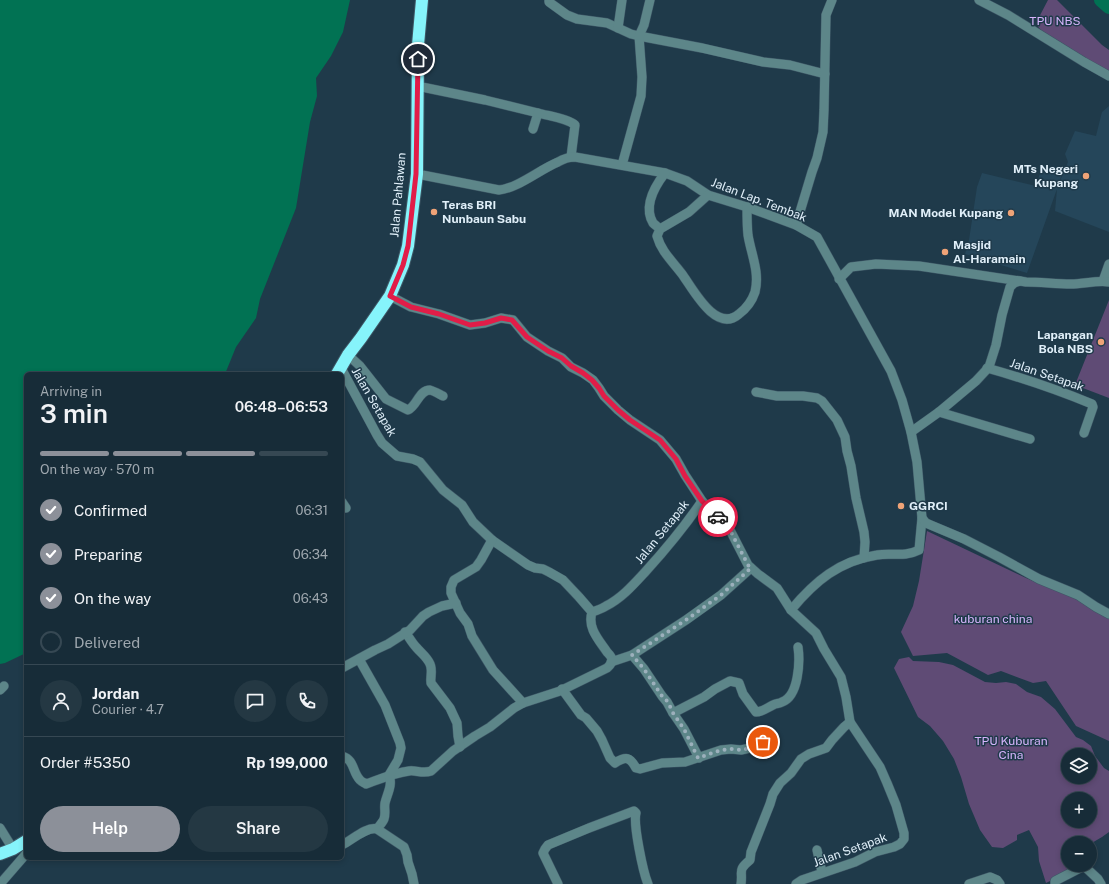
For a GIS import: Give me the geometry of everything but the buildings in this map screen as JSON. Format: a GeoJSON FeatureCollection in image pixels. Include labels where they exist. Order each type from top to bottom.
{"type":"FeatureCollection","features":[{"type":"Feature","properties":{"kind":"highway","name":"Jalan Pahlawan"},"geometry":{"type":"LineString","coordinates":[[339,371],[348,355],[390,296],[403,265],[408,246],[416,174],[418,45],[422,0]]}},
{"type":"Feature","properties":{"kind":"highway"},"geometry":{"type":"LineString","coordinates":[[0,854],[13,849],[24,842]]}},
{"type":"Feature","properties":{"kind":"street"},"geometry":{"type":"LineString","coordinates":[[618,28],[622,0]]}},
{"type":"Feature","properties":{"kind":"street"},"geometry":{"type":"LineString","coordinates":[[622,165],[642,88],[639,36],[644,25],[650,0]]}},
{"type":"Feature","properties":{"kind":"street"},"geometry":{"type":"LineString","coordinates":[[796,225],[821,145],[824,110],[826,15],[832,0]]}},
{"type":"Feature","properties":{"kind":"street"},"geometry":{"type":"LineString","coordinates":[[979,0],[1008,15],[1109,76]]}},
{"type":"Feature","properties":{"kind":"street"},"geometry":{"type":"LineString","coordinates":[[546,1],[567,15],[578,19],[607,23],[631,34],[763,62],[790,65],[825,74]]}},
{"type":"Feature","properties":{"kind":"street"},"geometry":{"type":"LineString","coordinates":[[416,174],[499,190],[514,186],[544,168],[571,157],[575,125],[570,122],[538,113],[417,86]]}},
{"type":"Feature","properties":{"kind":"street"},"geometry":{"type":"LineString","coordinates":[[533,129],[538,113]]}},
{"type":"Feature","properties":{"kind":"street","name":"Jalan Lap. Tembak"},"geometry":{"type":"LineString","coordinates":[[571,157],[665,173],[687,181],[708,195],[747,207],[796,225],[817,237],[891,371],[902,400],[918,462],[922,518],[919,550],[900,555],[878,555],[864,558]]}},
{"type":"Feature","properties":{"kind":"street"},"geometry":{"type":"LineString","coordinates":[[660,229],[654,223],[650,214],[650,205],[656,186],[665,173]]}},
{"type":"Feature","properties":{"kind":"street"},"geometry":{"type":"LineString","coordinates":[[708,195],[689,212],[660,229],[656,236],[670,260],[706,308],[723,318],[731,319],[736,317],[752,300],[755,291],[756,271],[748,235],[747,207]]}},
{"type":"Feature","properties":{"kind":"street"},"geometry":{"type":"LineString","coordinates":[[839,279],[851,267],[876,264],[920,266],[1026,282],[1072,284],[1092,283],[1106,282],[1109,264]]}},
{"type":"Feature","properties":{"kind":"street"},"geometry":{"type":"LineString","coordinates":[[911,432],[939,412],[976,381],[989,367],[1010,287],[1020,280]]}},
{"type":"Feature","properties":{"kind":"street"},"geometry":{"type":"LineString","coordinates":[[390,296],[411,307],[439,314],[470,325],[485,323],[501,318],[512,320],[527,337],[548,351],[562,358],[592,380],[604,396],[618,410],[660,440],[676,459],[685,476],[702,501]]}},
{"type":"Feature","properties":{"kind":"street"},"geometry":{"type":"LineString","coordinates":[[348,355],[360,366],[386,399],[408,410],[411,409],[423,393],[427,391],[431,390],[443,396]]}},
{"type":"Feature","properties":{"kind":"street","name":"Jalan Setapak"},"geometry":{"type":"LineString","coordinates":[[987,368],[1017,376],[1092,404],[1093,407],[1084,433]]}},
{"type":"Feature","properties":{"kind":"street","name":"Jalan Setapak"},"geometry":{"type":"LineString","coordinates":[[344,379],[382,443],[397,456],[420,462],[443,490],[466,509],[473,522],[492,540],[535,568],[543,569],[563,580],[592,612],[606,607],[614,602],[635,583],[660,556],[702,501],[730,530],[748,565],[780,591],[791,610],[816,633],[841,677],[850,722],[880,768],[896,805],[904,833],[904,839],[900,844],[894,847],[875,852],[842,867],[822,872],[796,884]]}},
{"type":"Feature","properties":{"kind":"street"},"geometry":{"type":"LineString","coordinates":[[756,392],[777,396],[803,396],[817,398],[822,401],[837,420],[845,437],[864,532],[864,558],[844,564],[825,576],[802,596],[791,610]]}},
{"type":"Feature","properties":{"kind":"street"},"geometry":{"type":"LineString","coordinates":[[939,412],[1030,439]]}},
{"type":"Feature","properties":{"kind":"street"},"geometry":{"type":"LineString","coordinates":[[922,518],[926,523],[932,526],[964,539],[1040,579],[1078,595],[1109,614]]}},
{"type":"Feature","properties":{"kind":"street"},"geometry":{"type":"LineString","coordinates":[[492,540],[476,567],[454,580],[451,593],[460,613],[468,624],[472,636],[493,670],[523,703]]}},
{"type":"Feature","properties":{"kind":"street"},"geometry":{"type":"LineString","coordinates":[[611,662],[632,655],[686,620],[721,595],[751,568]]}},
{"type":"Feature","properties":{"kind":"street"},"geometry":{"type":"LineString","coordinates":[[344,667],[388,644],[410,630],[423,616],[429,612],[456,602]]}},
{"type":"Feature","properties":{"kind":"street"},"geometry":{"type":"LineString","coordinates":[[344,757],[347,758],[360,780],[366,784],[401,772],[411,771],[420,773],[430,771],[448,755],[490,727],[514,708],[523,703],[553,693],[607,668],[611,665],[612,660],[591,626],[590,618],[592,612]]}},
{"type":"Feature","properties":{"kind":"street"},"geometry":{"type":"LineString","coordinates":[[405,632],[431,665],[431,683],[450,708],[457,723],[460,747]]}},
{"type":"Feature","properties":{"kind":"street"},"geometry":{"type":"LineString","coordinates":[[673,713],[704,697],[730,681],[739,683],[742,694],[756,712],[763,711],[775,704],[782,703],[791,696],[796,686],[799,661],[798,647]]}},
{"type":"Feature","properties":{"kind":"street"},"geometry":{"type":"LineString","coordinates":[[632,655],[668,702],[673,713],[684,729],[698,758]]}},
{"type":"Feature","properties":{"kind":"street"},"geometry":{"type":"LineString","coordinates":[[359,659],[385,705],[401,748],[398,760],[390,775],[391,778],[389,791],[385,802],[384,818],[377,829]]}},
{"type":"Feature","properties":{"kind":"street"},"geometry":{"type":"LineString","coordinates":[[562,689],[581,715],[586,718],[596,731],[610,758],[615,763],[621,759],[629,759],[636,768],[640,769],[662,763],[685,762],[721,750],[741,750],[763,742]]}},
{"type":"Feature","properties":{"kind":"street"},"geometry":{"type":"LineString","coordinates":[[741,884],[742,878],[740,872],[742,867],[750,860],[751,852],[773,794],[780,783],[791,773],[801,759],[809,754],[826,748],[850,722]]}},
{"type":"Feature","properties":{"kind":"street"},"geometry":{"type":"LineString","coordinates":[[558,884],[543,853],[544,849],[548,845],[634,811],[636,813],[635,816],[640,854],[648,884]]}},
{"type":"Feature","properties":{"kind":"street"},"geometry":{"type":"LineString","coordinates":[[0,828],[13,849]]}},
{"type":"Feature","properties":{"kind":"street"},"geometry":{"type":"LineString","coordinates":[[344,844],[366,830],[374,828],[377,829],[400,844],[405,850],[414,884]]}},
{"type":"Feature","properties":{"kind":"street"},"geometry":{"type":"LineString","coordinates":[[817,850],[822,872]]}},
{"type":"Feature","properties":{"kind":"street"},"geometry":{"type":"LineString","coordinates":[[0,884],[24,856]]}},
{"type":"Feature","properties":{"kind":"street"},"geometry":{"type":"LineString","coordinates":[[1054,883],[1084,866],[1098,879],[1101,884]]}},
{"type":"Feature","properties":{"kind":"street"},"geometry":{"type":"LineString","coordinates":[[969,884],[990,876],[998,880],[1000,884]]}},
{"type":"Feature","properties":{"kind":"shaded area"},"geometry":{"type":"Polygon","coordinates":[[[0,0],[350,0],[343,32],[331,56],[316,78],[317,96],[310,122],[296,208],[260,299],[256,318],[236,347],[226,372],[24,372],[24,654],[0,664],[0,0]]]}},
{"type":"Feature","properties":{"kind":"shaded area"},"geometry":{"type":"Polygon","coordinates":[[[1109,106],[1109,232],[1055,211],[1057,189],[1027,273],[965,254],[969,240],[977,187],[982,173],[1036,186],[1041,170],[1065,166],[1057,188],[1068,162],[1065,154],[1075,131],[1096,136],[1102,112],[1109,106]]]}},
{"type":"Feature","properties":{"kind":"green space","name":"TPU NBS"},"geometry":{"type":"Polygon","coordinates":[[[1048,0],[1057,0],[1102,45],[1109,50],[1109,76],[1050,38],[1039,28],[1036,23],[1048,0]]]}},
{"type":"Feature","properties":{"kind":"green space","name":"Lapangan Bola NBS"},"geometry":{"type":"Polygon","coordinates":[[[1109,300],[1109,398],[1075,385],[1109,300]]]}},
{"type":"Feature","properties":{"kind":"green space","name":"kuburan china"},"geometry":{"type":"Polygon","coordinates":[[[927,531],[1026,578],[1074,598],[1109,619],[1109,741],[1076,726],[1046,681],[1033,683],[1001,671],[988,675],[947,653],[913,656],[901,632],[913,606],[919,581],[927,531]]]}},
{"type":"Feature","properties":{"kind":"green space","name":"TPU Kuburan Cina"},"geometry":{"type":"Polygon","coordinates":[[[909,657],[913,661],[939,662],[953,665],[985,682],[1006,682],[1016,684],[1027,692],[1041,697],[1055,709],[1076,737],[1083,740],[1092,748],[1061,748],[1061,784],[1097,784],[1097,759],[1104,768],[1109,771],[1109,832],[1097,840],[1097,836],[1061,836],[1061,872],[1067,872],[1046,883],[1039,861],[1038,847],[1029,830],[1017,835],[1017,840],[1003,848],[992,847],[980,830],[969,804],[954,759],[943,741],[930,726],[918,717],[894,668],[899,659],[909,657]]]}},
{"type":"Feature","properties":{"kind":"waterway"},"geometry":{"type":"LineString","coordinates":[[1101,0],[1109,7]]}},
{"type":"Feature","properties":{"kind":"way so far"},"geometry":{"type":"LineString","coordinates":[[718,517],[730,530],[751,568],[721,595],[632,655],[668,702],[673,713],[684,729],[698,758],[721,750],[741,750],[750,748],[763,742]]}},
{"type":"Feature","properties":{"kind":"place","name":"MTs Negeri Kupang"},"geometry":{"type":"Point","coordinates":[1086,176]}},
{"type":"Feature","properties":{"kind":"place","name":"Teras BRI Nunbaun Sabu"},"geometry":{"type":"Point","coordinates":[434,212]}},
{"type":"Feature","properties":{"kind":"place","name":"MAN Model Kupang"},"geometry":{"type":"Point","coordinates":[1011,213]}},
{"type":"Feature","properties":{"kind":"place","name":"Masjid Al-Haramain"},"geometry":{"type":"Point","coordinates":[945,252]}},
{"type":"Feature","properties":{"kind":"place","name":"Lapangan Bola NBS"},"geometry":{"type":"Point","coordinates":[1101,342]}},
{"type":"Feature","properties":{"kind":"place","name":"GGRCI"},"geometry":{"type":"Point","coordinates":[901,506]}},
{"type":"Feature","properties":{"kind":"route"},"geometry":{"type":"LineString","coordinates":[[418,59],[416,174],[408,246],[403,265],[390,296],[411,307],[439,314],[470,325],[477,325],[501,318],[512,320],[527,337],[548,351],[562,358],[592,380],[604,396],[618,410],[660,440],[676,459],[685,476],[702,501],[718,517]]}}]}
